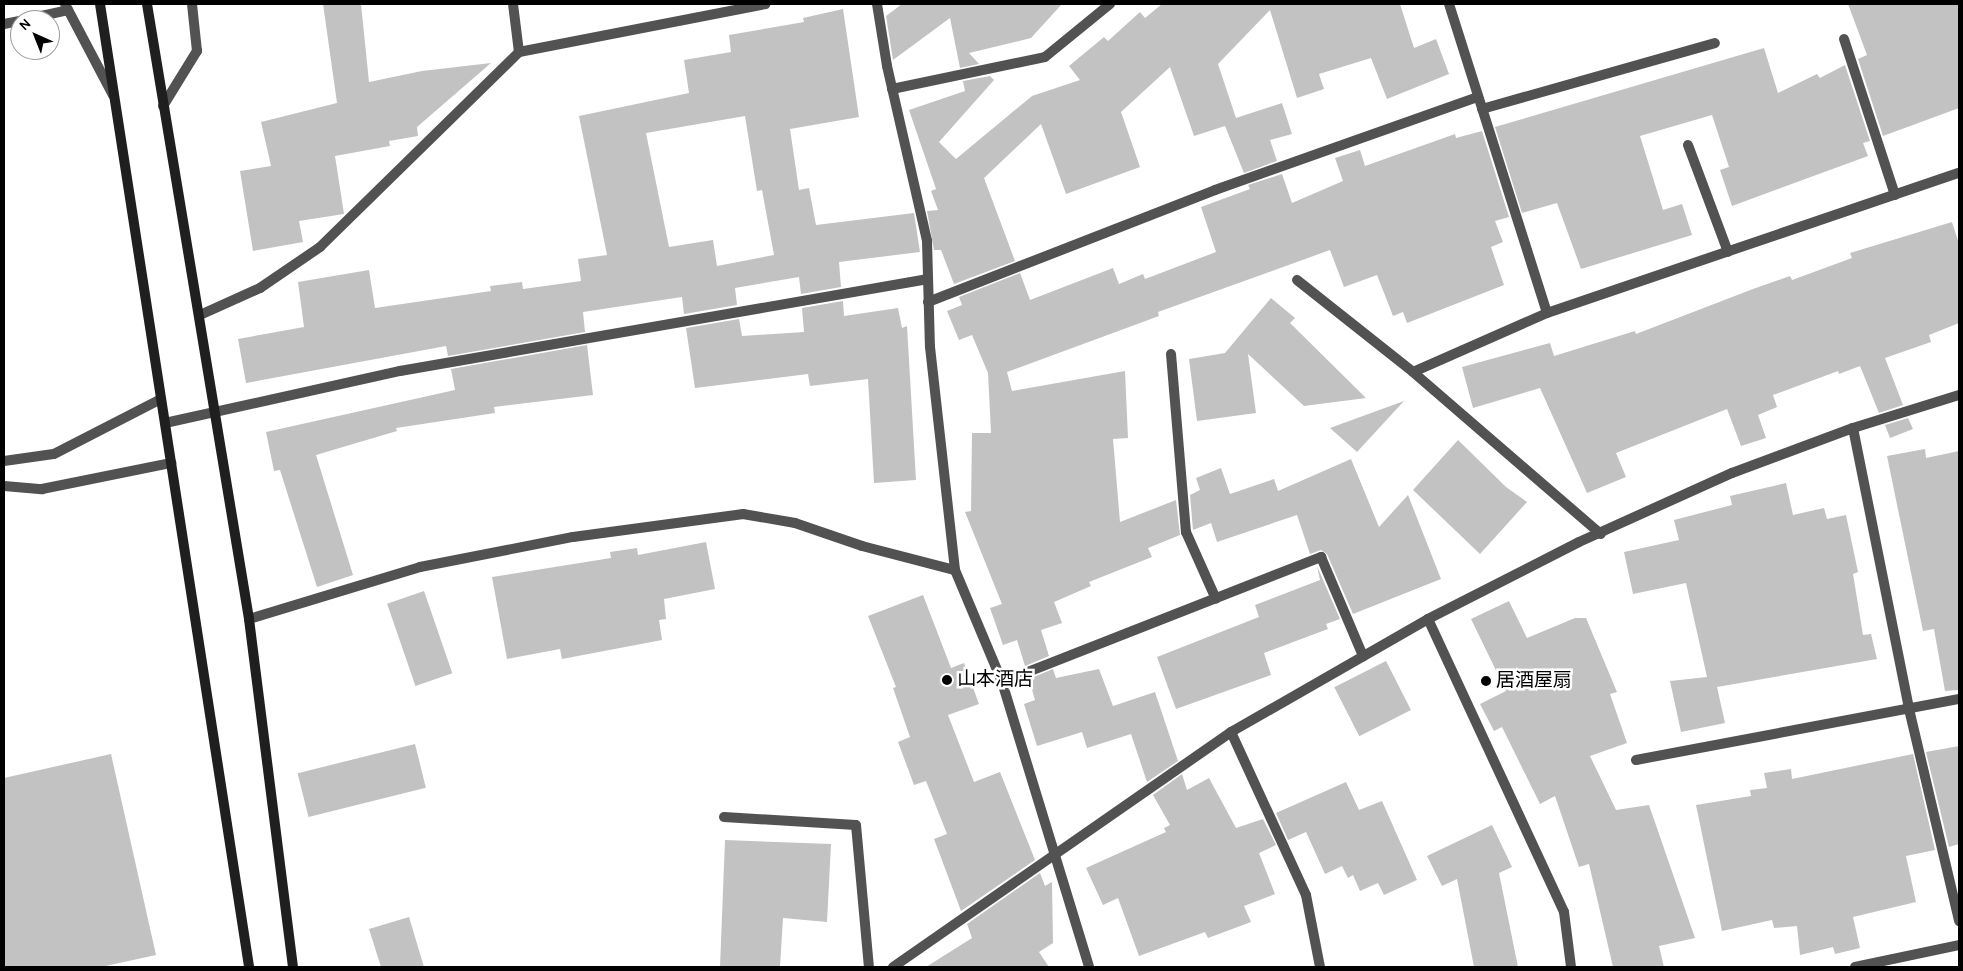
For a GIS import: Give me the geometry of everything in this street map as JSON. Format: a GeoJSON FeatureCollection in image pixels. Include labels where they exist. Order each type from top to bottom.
{"type":"FeatureCollection","features":[{"type":"Feature","properties":{"kind":"street"},"geometry":{"type":"LineString","coordinates":[[100,4],[249,967]]}},
{"type":"Feature","properties":{"kind":"street"},"geometry":{"type":"LineString","coordinates":[[147,4],[249,619],[293,967]]}},
{"type":"Feature","properties":{"kind":"street"},"geometry":{"type":"LineString","coordinates":[[163,106],[197,51],[192,4]]}},
{"type":"Feature","properties":{"kind":"street"},"geometry":{"type":"LineString","coordinates":[[513,4],[520,52]]}},
{"type":"Feature","properties":{"kind":"street"},"geometry":{"type":"LineString","coordinates":[[200,315],[260,288],[320,247],[520,52],[765,4]]}},
{"type":"Feature","properties":{"kind":"street"},"geometry":{"type":"LineString","coordinates":[[877,4],[892,89],[927,241],[928,302],[955,570],[1002,682],[1089,967]]}},
{"type":"Feature","properties":{"kind":"street"},"geometry":{"type":"LineString","coordinates":[[892,89],[1045,56],[1109,4]]}},
{"type":"Feature","properties":{"kind":"street"},"geometry":{"type":"LineString","coordinates":[[1449,4],[1548,313]]}},
{"type":"Feature","properties":{"kind":"street"},"geometry":{"type":"LineString","coordinates":[[67,7],[113,95]]}},
{"type":"Feature","properties":{"kind":"street"},"geometry":{"type":"LineString","coordinates":[[1844,40],[1895,195]]}},
{"type":"Feature","properties":{"kind":"street"},"geometry":{"type":"LineString","coordinates":[[1482,109],[1715,43]]}},
{"type":"Feature","properties":{"kind":"street"},"geometry":{"type":"LineString","coordinates":[[928,302],[1215,190],[1478,97]]}},
{"type":"Feature","properties":{"kind":"street"},"geometry":{"type":"LineString","coordinates":[[1688,145],[1728,252]]}},
{"type":"Feature","properties":{"kind":"street"},"geometry":{"type":"LineString","coordinates":[[1413,372],[1548,313],[1959,173]]}},
{"type":"Feature","properties":{"kind":"street"},"geometry":{"type":"LineString","coordinates":[[165,423],[400,371],[578,337],[928,279]]}},
{"type":"Feature","properties":{"kind":"street"},"geometry":{"type":"LineString","coordinates":[[1297,280],[1413,372],[1601,534]]}},
{"type":"Feature","properties":{"kind":"street"},"geometry":{"type":"LineString","coordinates":[[1171,354],[1186,532],[1216,599]]}},
{"type":"Feature","properties":{"kind":"street"},"geometry":{"type":"LineString","coordinates":[[893,967],[1231,732],[1428,619],[1554,554],[1732,473],[1853,428],[1959,395]]}},
{"type":"Feature","properties":{"kind":"street"},"geometry":{"type":"LineString","coordinates":[[4,461],[54,454],[161,398]]}},
{"type":"Feature","properties":{"kind":"street"},"geometry":{"type":"LineString","coordinates":[[1853,428],[1909,709],[1959,922]]}},
{"type":"Feature","properties":{"kind":"street"},"geometry":{"type":"LineString","coordinates":[[4,486],[42,488],[171,463]]}},
{"type":"Feature","properties":{"kind":"street"},"geometry":{"type":"LineString","coordinates":[[249,619],[420,567],[573,537],[743,514],[795,524],[862,546],[955,570]]}},
{"type":"Feature","properties":{"kind":"street"},"geometry":{"type":"LineString","coordinates":[[1002,682],[1321,557],[1363,656]]}},
{"type":"Feature","properties":{"kind":"street"},"geometry":{"type":"LineString","coordinates":[[1428,619],[1564,912],[1571,967]]}},
{"type":"Feature","properties":{"kind":"street"},"geometry":{"type":"LineString","coordinates":[[1636,760],[1959,700]]}},
{"type":"Feature","properties":{"kind":"street"},"geometry":{"type":"LineString","coordinates":[[1231,732],[1306,895],[1320,967]]}},
{"type":"Feature","properties":{"kind":"street"},"geometry":{"type":"LineString","coordinates":[[724,817],[856,825],[868,967]]}},
{"type":"Feature","properties":{"kind":"street"},"geometry":{"type":"LineString","coordinates":[[1855,967],[1959,945]]}},
{"type":"Feature","properties":{"kind":"building"},"geometry":{"type":"Polygon","coordinates":[[[323,4],[361,4],[369,82],[422,71],[491,63],[417,127],[418,136],[389,141],[390,146],[335,156],[344,214],[299,221],[303,242],[253,251],[240,171],[271,166],[261,122],[337,103],[323,4]]]}},
{"type":"Feature","properties":{"kind":"building"},"geometry":{"type":"Polygon","coordinates":[[[902,4],[1062,4],[1031,38],[969,53],[979,64],[960,68],[950,18],[893,60],[886,16],[902,4]]]}},
{"type":"Feature","properties":{"kind":"building"},"geometry":{"type":"Polygon","coordinates":[[[1162,4],[1400,4],[1414,48],[1436,39],[1449,74],[1387,99],[1371,58],[1319,74],[1324,89],[1297,98],[1270,10],[1218,64],[1236,118],[1282,103],[1292,134],[1270,140],[1277,161],[1244,173],[1225,126],[1194,136],[1170,67],[1121,112],[1140,167],[1066,194],[1041,124],[984,178],[1015,261],[954,284],[941,250],[934,250],[927,211],[938,210],[931,191],[936,189],[909,110],[965,91],[963,81],[990,76],[994,80],[939,142],[956,159],[1032,96],[1080,80],[1069,66],[1104,37],[1108,41],[1140,12],[1145,18],[1162,4]]]}},
{"type":"Feature","properties":{"kind":"building"},"geometry":{"type":"Polygon","coordinates":[[[1848,4],[1959,4],[1959,108],[1883,136],[1858,59],[1867,55],[1848,4]]]}},
{"type":"Feature","properties":{"kind":"building"},"geometry":{"type":"Polygon","coordinates":[[[843,9],[859,117],[790,129],[799,190],[809,188],[816,225],[914,213],[920,252],[839,262],[841,287],[801,294],[799,277],[735,288],[737,305],[684,314],[682,297],[583,312],[585,332],[448,356],[446,346],[246,383],[238,339],[304,327],[298,282],[369,270],[375,308],[491,291],[490,286],[522,282],[523,289],[581,281],[578,259],[607,255],[579,116],[689,93],[684,60],[731,52],[729,35],[804,22],[803,18],[843,9]],[[745,116],[646,133],[669,247],[713,240],[717,266],[774,255],[762,190],[757,191],[745,116]]]}},
{"type":"Feature","properties":{"kind":"building"},"geometry":{"type":"Polygon","coordinates":[[[1764,48],[1778,93],[1817,74],[1820,78],[1845,65],[1870,141],[1863,143],[1868,156],[1732,206],[1720,170],[1729,167],[1712,115],[1640,136],[1663,210],[1682,204],[1692,235],[1581,269],[1557,203],[1522,213],[1495,127],[1764,48]]]}},
{"type":"Feature","properties":{"kind":"building"},"geometry":{"type":"Polygon","coordinates":[[[1482,131],[1509,217],[1495,221],[1503,242],[1491,247],[1504,285],[1407,323],[1403,312],[1393,316],[1377,275],[1344,287],[1330,250],[1158,312],[1159,316],[1007,372],[1012,391],[1125,371],[1128,438],[1113,439],[1120,522],[1176,500],[1180,535],[1148,548],[1152,557],[1089,582],[1091,586],[1054,602],[1062,623],[1041,630],[1049,656],[1025,666],[1017,640],[1003,645],[990,608],[1002,604],[965,512],[971,511],[972,433],[991,433],[988,373],[972,335],[959,340],[947,311],[962,305],[959,297],[1020,273],[1030,300],[1113,268],[1119,284],[1143,274],[1145,279],[1216,252],[1201,207],[1250,189],[1248,185],[1282,174],[1292,203],[1343,181],[1335,158],[1360,150],[1365,166],[1455,134],[1456,138],[1482,131]]]}},
{"type":"Feature","properties":{"kind":"building"},"geometry":{"type":"Polygon","coordinates":[[[1952,222],[1959,244],[1959,323],[1929,335],[1931,342],[1885,358],[1903,405],[1879,413],[1860,366],[1839,374],[1838,371],[1773,395],[1777,407],[1758,415],[1766,438],[1741,446],[1727,409],[1616,453],[1626,477],[1587,493],[1540,388],[1473,408],[1462,367],[1550,343],[1554,356],[1635,331],[1636,334],[1753,289],[1790,276],[1792,280],[1852,258],[1850,253],[1952,222]]]}},
{"type":"Feature","properties":{"kind":"building"},"geometry":{"type":"Polygon","coordinates":[[[1271,298],[1295,318],[1290,323],[1366,398],[1304,406],[1248,354],[1256,413],[1197,421],[1189,359],[1225,353],[1271,298]]]}},
{"type":"Feature","properties":{"kind":"building"},"geometry":{"type":"Polygon","coordinates":[[[843,301],[844,316],[898,308],[902,328],[907,326],[916,480],[874,483],[868,379],[810,386],[808,374],[695,388],[686,328],[739,319],[742,336],[804,332],[802,308],[843,301]]]}},
{"type":"Feature","properties":{"kind":"building"},"geometry":{"type":"Polygon","coordinates":[[[587,345],[593,395],[494,407],[495,413],[396,428],[397,431],[316,455],[353,575],[317,587],[280,470],[274,471],[266,432],[455,390],[451,369],[587,345]]]}},
{"type":"Feature","properties":{"kind":"building"},"geometry":{"type":"Polygon","coordinates":[[[1404,401],[1357,452],[1330,428],[1404,401]]]}},
{"type":"Feature","properties":{"kind":"building"},"geometry":{"type":"Polygon","coordinates":[[[1908,418],[1913,429],[1890,438],[1885,425],[1908,418]]]}},
{"type":"Feature","properties":{"kind":"building"},"geometry":{"type":"Polygon","coordinates":[[[1458,440],[1506,487],[1527,502],[1480,554],[1413,490],[1458,440]]]}},
{"type":"Feature","properties":{"kind":"building"},"geometry":{"type":"Polygon","coordinates":[[[1925,449],[1926,458],[1959,451],[1959,690],[1945,691],[1934,629],[1923,631],[1887,456],[1925,449]]]}},
{"type":"Feature","properties":{"kind":"building"},"geometry":{"type":"Polygon","coordinates":[[[1351,459],[1379,527],[1408,495],[1441,579],[1353,614],[1327,554],[1321,550],[1310,554],[1297,515],[1217,542],[1211,523],[1193,530],[1190,495],[1200,490],[1196,478],[1221,468],[1230,494],[1274,479],[1278,491],[1351,459]]]}},
{"type":"Feature","properties":{"kind":"building"},"geometry":{"type":"Polygon","coordinates":[[[1786,483],[1793,515],[1824,508],[1827,519],[1846,515],[1858,572],[1853,574],[1863,635],[1871,634],[1877,659],[1717,687],[1725,723],[1681,732],[1670,681],[1707,677],[1686,583],[1633,594],[1624,552],[1679,540],[1674,520],[1732,505],[1730,496],[1786,483]]]}},
{"type":"Feature","properties":{"kind":"building"},"geometry":{"type":"Polygon","coordinates":[[[706,542],[715,589],[664,599],[666,619],[659,620],[662,640],[562,659],[560,649],[507,659],[492,577],[611,558],[610,552],[637,548],[638,555],[706,542]]]}},
{"type":"Feature","properties":{"kind":"building"},"geometry":{"type":"Polygon","coordinates":[[[1317,566],[1340,619],[1326,624],[1328,629],[1264,653],[1271,675],[1176,709],[1157,657],[1259,617],[1255,605],[1320,580],[1317,566]]]}},
{"type":"Feature","properties":{"kind":"building"},"geometry":{"type":"Polygon","coordinates":[[[424,591],[452,673],[415,686],[387,604],[424,591]]]}},
{"type":"Feature","properties":{"kind":"building"},"geometry":{"type":"Polygon","coordinates":[[[923,595],[951,668],[964,663],[979,704],[948,715],[974,782],[1000,772],[1035,860],[961,911],[934,839],[947,834],[926,781],[914,785],[898,742],[910,737],[893,688],[896,687],[868,616],[923,595]]]}},
{"type":"Feature","properties":{"kind":"building"},"geometry":{"type":"Polygon","coordinates":[[[1509,601],[1527,638],[1575,618],[1586,618],[1617,692],[1610,694],[1627,743],[1590,756],[1616,810],[1649,805],[1695,938],[1659,946],[1664,967],[1613,967],[1589,864],[1579,867],[1555,796],[1540,804],[1502,727],[1494,731],[1480,704],[1506,691],[1471,619],[1509,601]]]}},
{"type":"Feature","properties":{"kind":"building"},"geometry":{"type":"Polygon","coordinates":[[[1386,661],[1411,710],[1359,736],[1334,687],[1386,661]]]}},
{"type":"Feature","properties":{"kind":"building"},"geometry":{"type":"Polygon","coordinates":[[[1053,669],[1056,678],[1099,669],[1113,706],[1155,692],[1178,761],[1147,782],[1131,734],[1087,748],[1082,732],[1037,746],[1024,704],[1035,700],[1029,679],[1053,669]]]}},
{"type":"Feature","properties":{"kind":"building"},"geometry":{"type":"Polygon","coordinates":[[[415,744],[426,788],[308,817],[298,773],[415,744]]]}},
{"type":"Feature","properties":{"kind":"building"},"geometry":{"type":"Polygon","coordinates":[[[1959,746],[1959,844],[1949,847],[1926,752],[1959,746]]]}},
{"type":"Feature","properties":{"kind":"building"},"geometry":{"type":"Polygon","coordinates":[[[111,754],[156,955],[101,967],[4,967],[4,778],[111,754]]]}},
{"type":"Feature","properties":{"kind":"building"},"geometry":{"type":"Polygon","coordinates":[[[1913,754],[1935,850],[1906,856],[1916,902],[1853,917],[1860,948],[1835,954],[1833,947],[1800,955],[1797,926],[1774,928],[1772,920],[1722,931],[1696,805],[1751,796],[1750,790],[1767,788],[1764,773],[1791,769],[1792,779],[1913,754]]]}},
{"type":"Feature","properties":{"kind":"building"},"geometry":{"type":"Polygon","coordinates":[[[1182,774],[1187,790],[1209,778],[1236,828],[1263,819],[1276,845],[1259,853],[1275,894],[1244,906],[1251,922],[1208,938],[1205,932],[1139,956],[1118,898],[1103,905],[1086,868],[1166,832],[1164,828],[1170,825],[1153,795],[1182,774]]]}},
{"type":"Feature","properties":{"kind":"building"},"geometry":{"type":"Polygon","coordinates":[[[1346,782],[1359,810],[1382,801],[1417,880],[1384,895],[1378,883],[1360,891],[1353,875],[1348,878],[1342,866],[1325,874],[1306,832],[1288,840],[1276,813],[1346,782]]]}},
{"type":"Feature","properties":{"kind":"building"},"geometry":{"type":"Polygon","coordinates":[[[1492,825],[1512,867],[1499,873],[1518,967],[1474,967],[1457,879],[1442,886],[1427,856],[1492,825]]]}},
{"type":"Feature","properties":{"kind":"building"},"geometry":{"type":"Polygon","coordinates":[[[725,840],[831,844],[827,922],[783,918],[780,967],[720,967],[725,840]]]}},
{"type":"Feature","properties":{"kind":"building"},"geometry":{"type":"Polygon","coordinates":[[[1040,873],[1045,886],[1052,882],[1053,943],[1039,952],[1049,967],[926,967],[972,938],[967,924],[1040,873]]]}},
{"type":"Feature","properties":{"kind":"building"},"geometry":{"type":"Polygon","coordinates":[[[409,917],[424,967],[381,967],[369,929],[409,917]]]}},
{"type":"Feature","properties":{"kind":"place","name":"山本酒店"},"geometry":{"type":"Point","coordinates":[947,680]}},
{"type":"Feature","properties":{"kind":"place","name":"居酒屋扇"},"geometry":{"type":"Point","coordinates":[1486,681]}}]}
